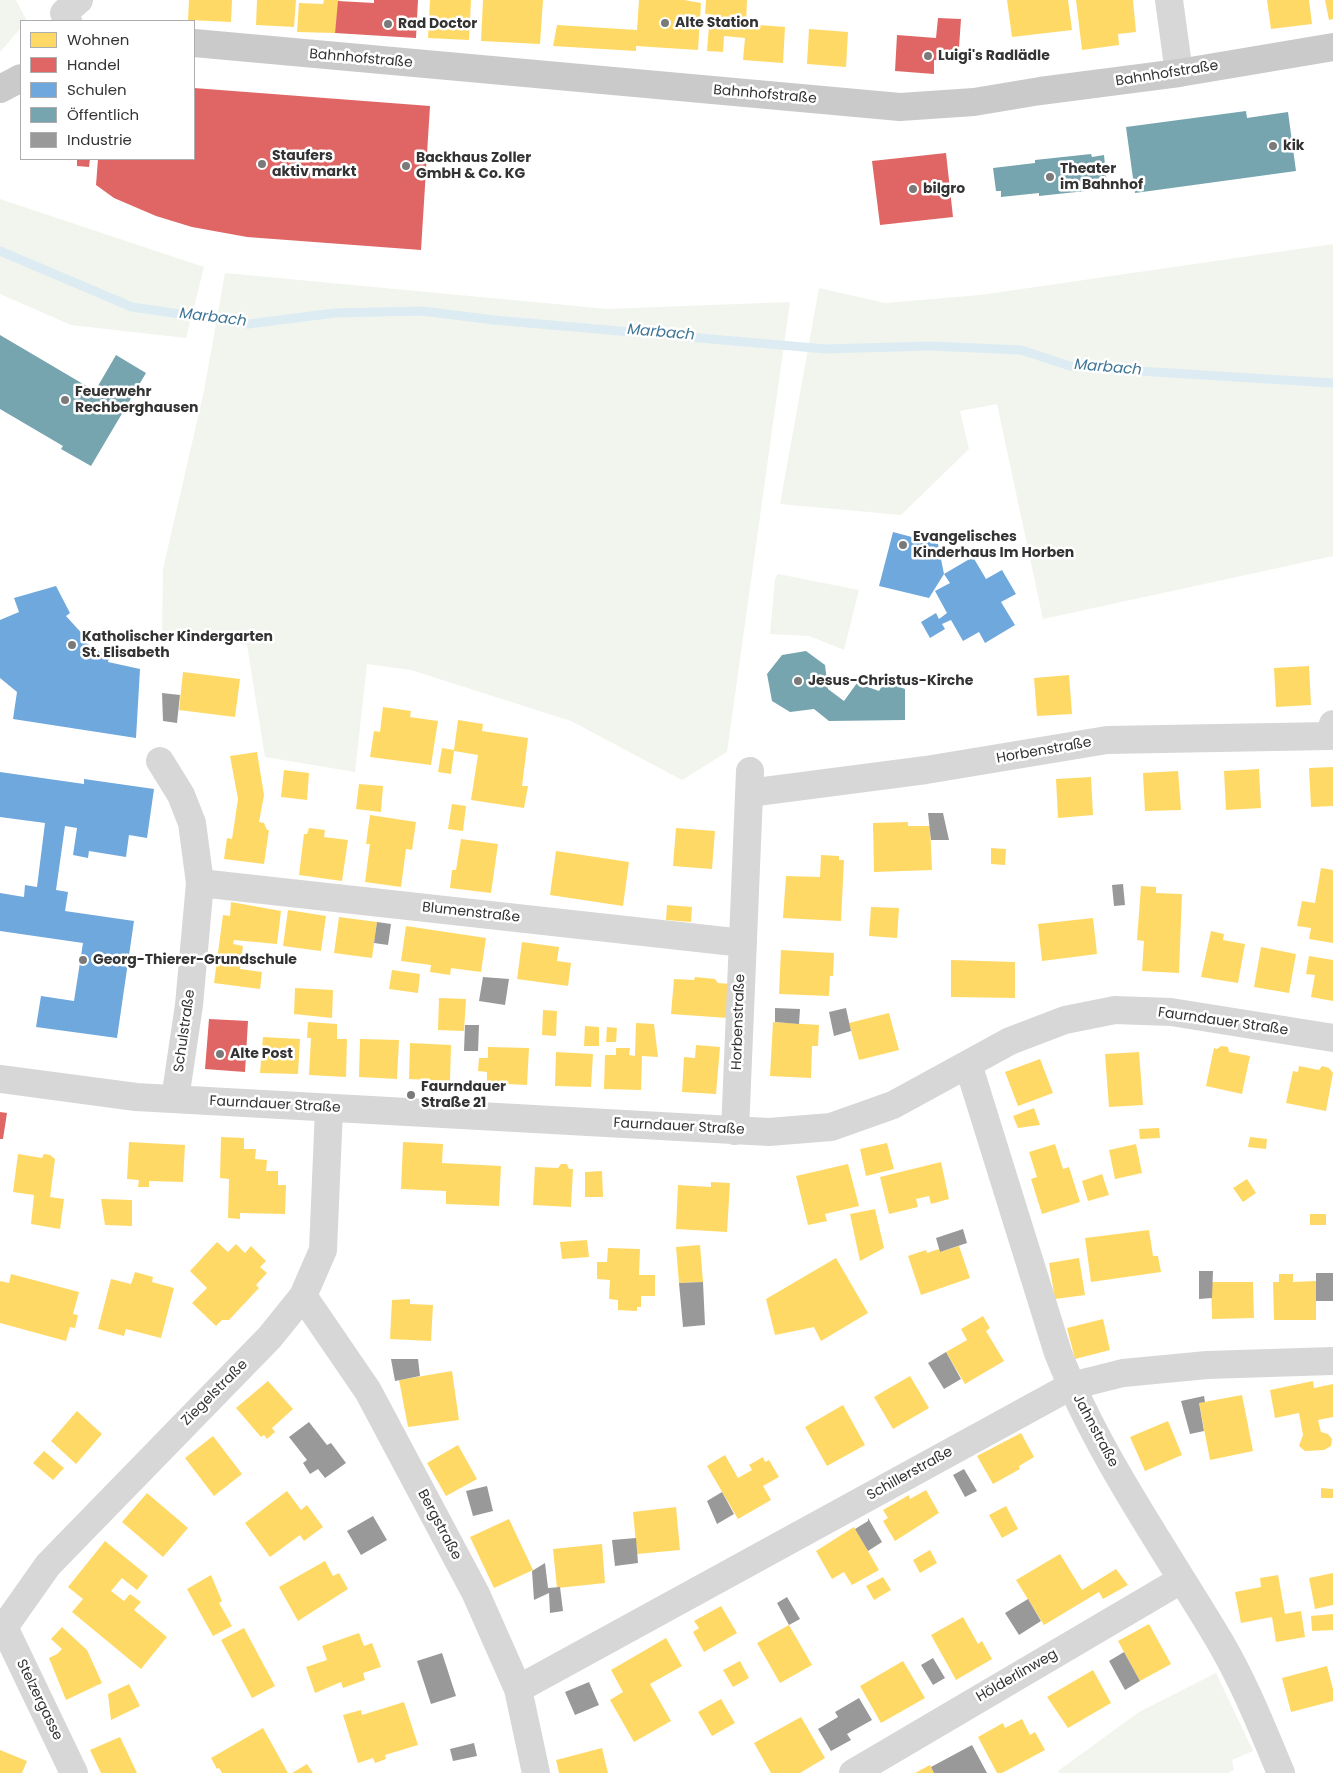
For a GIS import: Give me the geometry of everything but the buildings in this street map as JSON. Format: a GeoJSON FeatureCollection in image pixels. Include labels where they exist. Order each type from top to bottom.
{"type":"FeatureCollection","features":[{"type":"Feature","properties":{"kind":"main road","name":"Bahnhofstraße"},"geometry":{"type":"LineString","coordinates":[[195,43],[900,107],[974,102],[1040,91],[1179,73],[1333,48]]}},
{"type":"Feature","properties":{"kind":"street"},"geometry":{"type":"LineString","coordinates":[[1169,0],[1179,73]]}},
{"type":"Feature","properties":{"kind":"street","name":"Horbenstraße"},"geometry":{"type":"LineString","coordinates":[[735,1131],[749,782],[926,770],[1107,740],[1329,736],[1333,724]]}},
{"type":"Feature","properties":{"kind":"street","name":"Schulstraße"},"geometry":{"type":"LineString","coordinates":[[160,761],[181,794],[192,823],[200,883],[189,1004],[175,1099]]}},
{"type":"Feature","properties":{"kind":"street","name":"Blumenstraße"},"geometry":{"type":"LineString","coordinates":[[200,883],[742,943]]}},
{"type":"Feature","properties":{"kind":"street","name":"Faurndauer Straße"},"geometry":{"type":"LineString","coordinates":[[0,1079],[104,1094],[175,1099],[769,1132],[832,1127],[893,1105],[1010,1041],[1065,1020],[1115,1010],[1170,1012],[1333,1038]]}},
{"type":"Feature","properties":{"kind":"street","name":"Jahnstraße"},"geometry":{"type":"LineString","coordinates":[[968,1064],[1058,1353],[1071,1386],[1114,1466],[1181,1580],[1220,1641],[1251,1701],[1281,1773]]}},
{"type":"Feature","properties":{"kind":"street","name":"Ziegelstraße"},"geometry":{"type":"LineString","coordinates":[[2,1630],[48,1565],[270,1337],[303,1296],[323,1250],[329,1109]]}},
{"type":"Feature","properties":{"kind":"street","name":"Bergstraße"},"geometry":{"type":"LineString","coordinates":[[303,1296],[368,1391],[476,1594],[518,1689],[536,1773]]}},
{"type":"Feature","properties":{"kind":"street","name":"Schillerstraße"},"geometry":{"type":"LineString","coordinates":[[518,1689],[1071,1386],[1123,1373],[1222,1363],[1333,1361]]}},
{"type":"Feature","properties":{"kind":"street","name":"Hölderlinweg"},"geometry":{"type":"LineString","coordinates":[[853,1773],[1181,1580]]}},
{"type":"Feature","properties":{"kind":"street","name":"Stelzergasse"},"geometry":{"type":"LineString","coordinates":[[2,1630],[74,1773]]}},
{"type":"Feature","properties":{"kind":"shaded area"},"geometry":{"type":"Polygon","coordinates":[[[0,0],[16,0],[26,20],[20,20],[20,29],[0,52],[0,0]]]}},
{"type":"Feature","properties":{"kind":"shaded area"},"geometry":{"type":"Polygon","coordinates":[[[0,199],[204,267],[186,338],[71,325],[0,294],[0,199]]]}},
{"type":"Feature","properties":{"kind":"shaded area"},"geometry":{"type":"Polygon","coordinates":[[[1333,244],[1333,556],[1043,619],[997,404],[960,411],[969,449],[901,515],[780,504],[819,288],[885,303],[980,295],[1333,244]]]}},
{"type":"Feature","properties":{"kind":"shaded area"},"geometry":{"type":"Polygon","coordinates":[[[225,273],[608,309],[790,302],[727,752],[682,780],[571,721],[411,670],[367,664],[355,772],[265,757],[247,645],[162,632],[163,569],[204,391],[225,273]]]}},
{"type":"Feature","properties":{"kind":"shaded area"},"geometry":{"type":"Polygon","coordinates":[[[778,574],[859,590],[844,650],[809,636],[770,634],[775,579],[778,574]]]}},
{"type":"Feature","properties":{"kind":"shaded area"},"geometry":{"type":"Polygon","coordinates":[[[1216,1673],[1253,1751],[1232,1760],[1234,1770],[1228,1773],[1059,1773],[1058,1771],[1139,1712],[1216,1673]]]}},
{"type":"Feature","properties":{"kind":"waterway","name":"Marbach"},"geometry":{"type":"LineString","coordinates":[[0,251],[132,307],[248,324],[335,313],[422,311],[494,320],[826,349],[930,346],[1021,350],[1073,367],[1333,383]]}},
{"type":"Feature","properties":{"kind":"place","name":"Alte Station"},"geometry":{"type":"Point","coordinates":[665,23]}},
{"type":"Feature","properties":{"kind":"place","name":"Rad Doctor"},"geometry":{"type":"Point","coordinates":[388,24]}},
{"type":"Feature","properties":{"kind":"place","name":"Luigi's Radlädle"},"geometry":{"type":"Point","coordinates":[928,56]}},
{"type":"Feature","properties":{"kind":"place","name":"kik"},"geometry":{"type":"Point","coordinates":[1273,146]}},
{"type":"Feature","properties":{"kind":"place","name":"Staufers aktiv markt"},"geometry":{"type":"Point","coordinates":[262,164]}},
{"type":"Feature","properties":{"kind":"place","name":"Backhaus Zoller GmbH & Co. KG"},"geometry":{"type":"Point","coordinates":[406,166]}},
{"type":"Feature","properties":{"kind":"place","name":"Theater im Bahnhof"},"geometry":{"type":"Point","coordinates":[1050,177]}},
{"type":"Feature","properties":{"kind":"place","name":"bilgro"},"geometry":{"type":"Point","coordinates":[913,189]}},
{"type":"Feature","properties":{"kind":"place","name":"Feuerwehr Rechberghausen"},"geometry":{"type":"Point","coordinates":[65,400]}},
{"type":"Feature","properties":{"kind":"place","name":"Evangelisches Kinderhaus Im Horben"},"geometry":{"type":"Point","coordinates":[903,545]}},
{"type":"Feature","properties":{"kind":"place","name":"Katholischer Kindergarten St. Elisabeth"},"geometry":{"type":"Point","coordinates":[72,645]}},
{"type":"Feature","properties":{"kind":"place","name":"Jesus-Christus-Kirche"},"geometry":{"type":"Point","coordinates":[798,681]}},
{"type":"Feature","properties":{"kind":"place","name":"Georg-Thierer-Grundschule"},"geometry":{"type":"Point","coordinates":[83,960]}},
{"type":"Feature","properties":{"kind":"place","name":"Alte Post"},"geometry":{"type":"Point","coordinates":[220,1054]}},
{"type":"Feature","properties":{"kind":"place","name":"Faurndauer Straße 21"},"geometry":{"type":"Point","coordinates":[411,1095]}}]}
